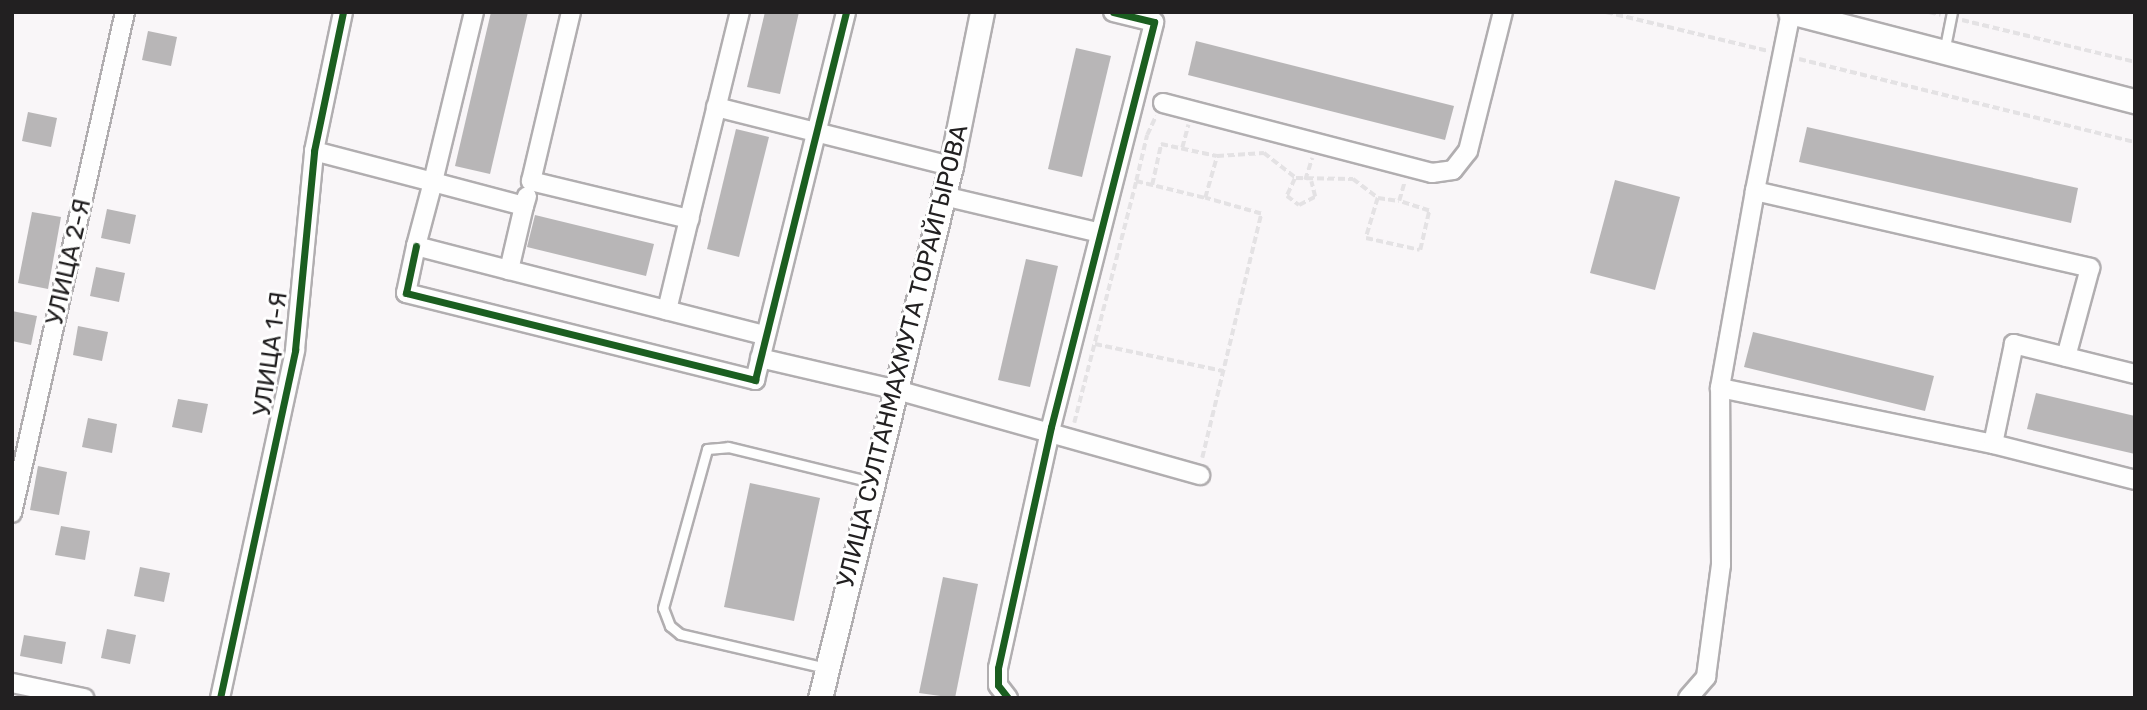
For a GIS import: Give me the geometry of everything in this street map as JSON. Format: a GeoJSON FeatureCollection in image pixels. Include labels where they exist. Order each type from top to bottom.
{"type":"FeatureCollection","features":[{"type":"Feature","properties":{"kind":"main road","name":"УЛИЦА СУЛТАНМАХМУТА ТОРАЙГЫРОВА"},"geometry":{"type":"LineString","coordinates":[[820,698],[944,196],[982,12]]}},
{"type":"Feature","properties":{"kind":"main road"},"geometry":{"type":"LineString","coordinates":[[1791,12],[2135,101]]}},
{"type":"Feature","properties":{"kind":"street","name":"УЛИЦА 2-Я"},"geometry":{"type":"LineString","coordinates":[[12,513],[125,12]]}},
{"type":"Feature","properties":{"kind":"street","name":"УЛИЦА 1-Я"},"geometry":{"type":"LineString","coordinates":[[220,698],[295,350],[314,151],[343,12]]}},
{"type":"Feature","properties":{"kind":"street"},"geometry":{"type":"LineString","coordinates":[[474,12],[405,293],[755,380],[846,12]]}},
{"type":"Feature","properties":{"kind":"street"},"geometry":{"type":"LineString","coordinates":[[509,270],[571,12]]}},
{"type":"Feature","properties":{"kind":"street"},"geometry":{"type":"LineString","coordinates":[[667,310],[740,12]]}},
{"type":"Feature","properties":{"kind":"street"},"geometry":{"type":"LineString","coordinates":[[1008,698],[998,685],[998,668],[1050,430],[1154,22],[1113,12]]}},
{"type":"Feature","properties":{"kind":"street"},"geometry":{"type":"LineString","coordinates":[[1163,103],[1432,173],[1453,170],[1468,150],[1503,12]]}},
{"type":"Feature","properties":{"kind":"street"},"geometry":{"type":"LineString","coordinates":[[1688,698],[1706,677],[1721,565],[1720,388],[1755,191],[1791,12]]}},
{"type":"Feature","properties":{"kind":"street"},"geometry":{"type":"LineString","coordinates":[[716,107],[951,166]]}},
{"type":"Feature","properties":{"kind":"street"},"geometry":{"type":"LineString","coordinates":[[314,151],[524,206]]}},
{"type":"Feature","properties":{"kind":"street"},"geometry":{"type":"LineString","coordinates":[[531,181],[689,219]]}},
{"type":"Feature","properties":{"kind":"street"},"geometry":{"type":"LineString","coordinates":[[1755,191],[2090,268],[2066,357]]}},
{"type":"Feature","properties":{"kind":"street"},"geometry":{"type":"LineString","coordinates":[[944,196],[1100,233]]}},
{"type":"Feature","properties":{"kind":"street"},"geometry":{"type":"LineString","coordinates":[[416,246],[764,335]]}},
{"type":"Feature","properties":{"kind":"street"},"geometry":{"type":"LineString","coordinates":[[1993,444],[2014,344],[2135,374]]}},
{"type":"Feature","properties":{"kind":"street"},"geometry":{"type":"LineString","coordinates":[[760,358],[1050,430],[1200,475]]}},
{"type":"Feature","properties":{"kind":"street"},"geometry":{"type":"LineString","coordinates":[[1720,388],[1993,444],[2135,480]]}},
{"type":"Feature","properties":{"kind":"street"},"geometry":{"type":"LineString","coordinates":[[12,682],[84,698]]}},
{"type":"Feature","properties":{"kind":"lane"},"geometry":{"type":"LineString","coordinates":[[1944,53],[1952,15]]}},
{"type":"Feature","properties":{"kind":"lane"},"geometry":{"type":"LineString","coordinates":[[827,669],[680,634],[670,626],[663,608],[706,449],[728,447],[874,483]]}},
{"type":"Feature","properties":{"kind":"path"},"geometry":{"type":"LineString","coordinates":[[1606,12],[2135,142]]}},
{"type":"Feature","properties":{"kind":"path"},"geometry":{"type":"LineString","coordinates":[[1929,12],[1952,15],[2135,62]]}},
{"type":"Feature","properties":{"kind":"path"},"geometry":{"type":"LineString","coordinates":[[1050,430],[1072,432],[1147,135],[1163,103]]}},
{"type":"Feature","properties":{"kind":"path"},"geometry":{"type":"LineString","coordinates":[[1182,149],[1192,109]]}},
{"type":"Feature","properties":{"kind":"path"},"geometry":{"type":"LineString","coordinates":[[1152,185],[1161,144],[1217,156],[1264,153],[1296,178],[1311,181],[1353,179],[1378,198],[1399,201],[1429,211],[1420,250],[1366,238],[1378,198]]}},
{"type":"Feature","properties":{"kind":"path"},"geometry":{"type":"LineString","coordinates":[[1205,198],[1217,156]]}},
{"type":"Feature","properties":{"kind":"path"},"geometry":{"type":"LineString","coordinates":[[1399,201],[1410,167]]}},
{"type":"Feature","properties":{"kind":"path"},"geometry":{"type":"LineString","coordinates":[[1296,178],[1287,196],[1299,205],[1315,197],[1311,181]]}},
{"type":"Feature","properties":{"kind":"path"},"geometry":{"type":"LineString","coordinates":[[1136,181],[1261,214],[1201,462],[1188,459]]}},
{"type":"Feature","properties":{"kind":"path"},"geometry":{"type":"LineString","coordinates":[[1073,339],[1223,370]]}},
{"type":"Feature","properties":{"kind":"building"},"geometry":{"type":"Polygon","coordinates":[[[491,12],[528,12],[490,174],[455,166],[491,12]]]}},
{"type":"Feature","properties":{"kind":"building"},"geometry":{"type":"Polygon","coordinates":[[[765,12],[799,12],[780,94],[747,87],[765,12]]]}},
{"type":"Feature","properties":{"kind":"building"},"geometry":{"type":"Polygon","coordinates":[[[148,31],[177,37],[171,66],[142,60],[148,31]]]}},
{"type":"Feature","properties":{"kind":"building"},"geometry":{"type":"Polygon","coordinates":[[[1196,41],[1454,106],[1445,140],[1188,75],[1196,41]]]}},
{"type":"Feature","properties":{"kind":"building"},"geometry":{"type":"Polygon","coordinates":[[[1076,48],[1111,56],[1082,177],[1048,169],[1076,48]]]}},
{"type":"Feature","properties":{"kind":"building"},"geometry":{"type":"Polygon","coordinates":[[[28,112],[57,118],[51,147],[22,141],[28,112]]]}},
{"type":"Feature","properties":{"kind":"building"},"geometry":{"type":"Polygon","coordinates":[[[1807,127],[2078,188],[2071,223],[1799,162],[1807,127]]]}},
{"type":"Feature","properties":{"kind":"building"},"geometry":{"type":"Polygon","coordinates":[[[736,129],[769,137],[739,257],[707,249],[736,129]]]}},
{"type":"Feature","properties":{"kind":"building"},"geometry":{"type":"Polygon","coordinates":[[[1615,180],[1680,197],[1655,290],[1590,273],[1615,180]]]}},
{"type":"Feature","properties":{"kind":"building"},"geometry":{"type":"Polygon","coordinates":[[[107,209],[136,215],[130,244],[101,238],[107,209]]]}},
{"type":"Feature","properties":{"kind":"building"},"geometry":{"type":"Polygon","coordinates":[[[32,212],[61,217],[48,289],[18,283],[32,212]]]}},
{"type":"Feature","properties":{"kind":"building"},"geometry":{"type":"Polygon","coordinates":[[[535,215],[654,244],[646,276],[527,247],[535,215]]]}},
{"type":"Feature","properties":{"kind":"building"},"geometry":{"type":"Polygon","coordinates":[[[1026,259],[1058,266],[1030,387],[998,380],[1026,259]]]}},
{"type":"Feature","properties":{"kind":"building"},"geometry":{"type":"Polygon","coordinates":[[[96,267],[125,273],[119,302],[90,296],[96,267]]]}},
{"type":"Feature","properties":{"kind":"building"},"geometry":{"type":"Polygon","coordinates":[[[12,311],[37,316],[31,345],[12,341],[12,311]]]}},
{"type":"Feature","properties":{"kind":"building"},"geometry":{"type":"Polygon","coordinates":[[[78,326],[108,332],[102,361],[73,355],[78,326]]]}},
{"type":"Feature","properties":{"kind":"building"},"geometry":{"type":"Polygon","coordinates":[[[1753,332],[1934,376],[1925,411],[1744,367],[1753,332]]]}},
{"type":"Feature","properties":{"kind":"building"},"geometry":{"type":"Polygon","coordinates":[[[2036,393],[2135,416],[2135,454],[2027,429],[2036,393]]]}},
{"type":"Feature","properties":{"kind":"building"},"geometry":{"type":"Polygon","coordinates":[[[178,399],[208,404],[202,433],[172,427],[178,399]]]}},
{"type":"Feature","properties":{"kind":"building"},"geometry":{"type":"Polygon","coordinates":[[[88,418],[117,424],[112,453],[82,447],[88,418]]]}},
{"type":"Feature","properties":{"kind":"building"},"geometry":{"type":"Polygon","coordinates":[[[38,466],[67,472],[59,515],[30,510],[38,466]]]}},
{"type":"Feature","properties":{"kind":"building"},"geometry":{"type":"Polygon","coordinates":[[[750,483],[820,498],[794,621],[724,607],[750,483]]]}},
{"type":"Feature","properties":{"kind":"building"},"geometry":{"type":"Polygon","coordinates":[[[61,526],[90,531],[85,560],[55,555],[61,526]]]}},
{"type":"Feature","properties":{"kind":"building"},"geometry":{"type":"Polygon","coordinates":[[[140,567],[170,573],[164,602],[134,596],[140,567]]]}},
{"type":"Feature","properties":{"kind":"building"},"geometry":{"type":"Polygon","coordinates":[[[943,577],[978,584],[955,698],[919,693],[943,577]]]}},
{"type":"Feature","properties":{"kind":"building"},"geometry":{"type":"Polygon","coordinates":[[[107,629],[136,635],[130,664],[101,658],[107,629]]]}},
{"type":"Feature","properties":{"kind":"building"},"geometry":{"type":"Polygon","coordinates":[[[24,635],[66,642],[62,664],[20,656],[24,635]]]}},
{"type":"Feature","properties":{"kind":"cycle path"},"geometry":{"type":"LineString","coordinates":[[220,698],[295,350],[314,151],[343,12]]}},
{"type":"Feature","properties":{"kind":"cycle path"},"geometry":{"type":"LineString","coordinates":[[416,246],[406,293],[755,380],[846,12]]}},
{"type":"Feature","properties":{"kind":"cycle path"},"geometry":{"type":"LineString","coordinates":[[1008,698],[998,685],[998,668],[1051,427],[1154,22],[1113,12]]}}]}
